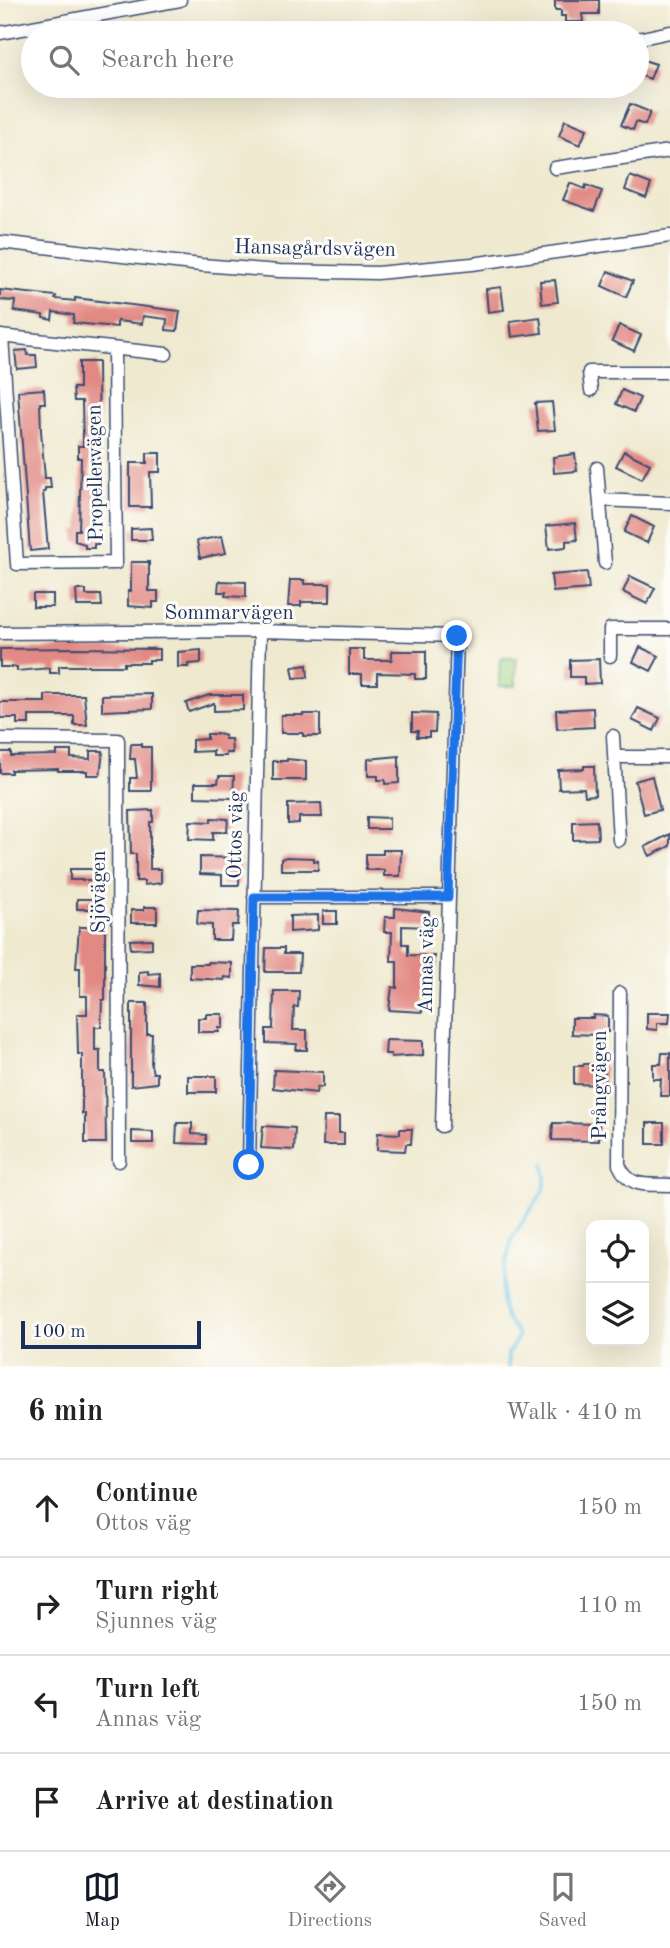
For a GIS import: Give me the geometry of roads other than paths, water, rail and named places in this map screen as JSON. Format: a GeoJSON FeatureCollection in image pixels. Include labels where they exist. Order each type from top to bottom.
{"type":"FeatureCollection","features":[{"type":"Feature","properties":{"kind":"street"},"geometry":{"type":"LineString","coordinates":[[65,21],[180,0]]}},
{"type":"Feature","properties":{"kind":"street"},"geometry":{"type":"LineString","coordinates":[[0,33],[21,29]]}},
{"type":"Feature","properties":{"kind":"street"},"geometry":{"type":"LineString","coordinates":[[649,37],[670,33]]}},
{"type":"Feature","properties":{"kind":"street"},"geometry":{"type":"LineString","coordinates":[[555,168],[670,151]]}},
{"type":"Feature","properties":{"kind":"street","name":"Hansagårdsvägen"},"geometry":{"type":"LineString","coordinates":[[0,242],[201,265],[281,271],[377,273],[472,264],[670,236]]}},
{"type":"Feature","properties":{"kind":"street"},"geometry":{"type":"LineString","coordinates":[[1,336],[166,354]]}},
{"type":"Feature","properties":{"kind":"street","name":"Propellervägen"},"geometry":{"type":"LineString","coordinates":[[1,336],[17,564],[116,563],[114,349]]}},
{"type":"Feature","properties":{"kind":"street"},"geometry":{"type":"LineString","coordinates":[[591,390],[589,372],[670,372]]}},
{"type":"Feature","properties":{"kind":"street"},"geometry":{"type":"LineString","coordinates":[[597,468],[605,563]]}},
{"type":"Feature","properties":{"kind":"street"},"geometry":{"type":"LineString","coordinates":[[600,500],[670,503]]}},
{"type":"Feature","properties":{"kind":"street"},"geometry":{"type":"LineString","coordinates":[[610,656],[610,629],[670,629]]}},
{"type":"Feature","properties":{"kind":"street","name":"Sommarvägen"},"geometry":{"type":"LineString","coordinates":[[0,633],[260,631],[457,636]]}},
{"type":"Feature","properties":{"kind":"street","name":"Ottos väg"},"geometry":{"type":"LineString","coordinates":[[249,1165],[260,631]]}},
{"type":"Feature","properties":{"kind":"street","name":"Annas väg"},"geometry":{"type":"LineString","coordinates":[[442,1126],[457,636]]}},
{"type":"Feature","properties":{"kind":"street"},"geometry":{"type":"LineString","coordinates":[[613,736],[619,840]]}},
{"type":"Feature","properties":{"kind":"street","name":"Sjövägen"},"geometry":{"type":"LineString","coordinates":[[0,739],[118,740],[119,1161]]}},
{"type":"Feature","properties":{"kind":"street"},"geometry":{"type":"LineString","coordinates":[[616,757],[670,757]]}},
{"type":"Feature","properties":{"kind":"street"},"geometry":{"type":"LineString","coordinates":[[254,897],[448,897]]}},
{"type":"Feature","properties":{"kind":"street","name":"Prångvägen"},"geometry":{"type":"LineString","coordinates":[[620,993],[619,1165],[624,1175],[633,1183],[670,1185]]}},
{"type":"Feature","properties":{"kind":"waterway"},"geometry":{"type":"LineString","coordinates":[[508,1367],[508,1353],[518,1337],[507,1320],[502,1305],[502,1282],[512,1238],[544,1190],[544,1164]]}}]}
